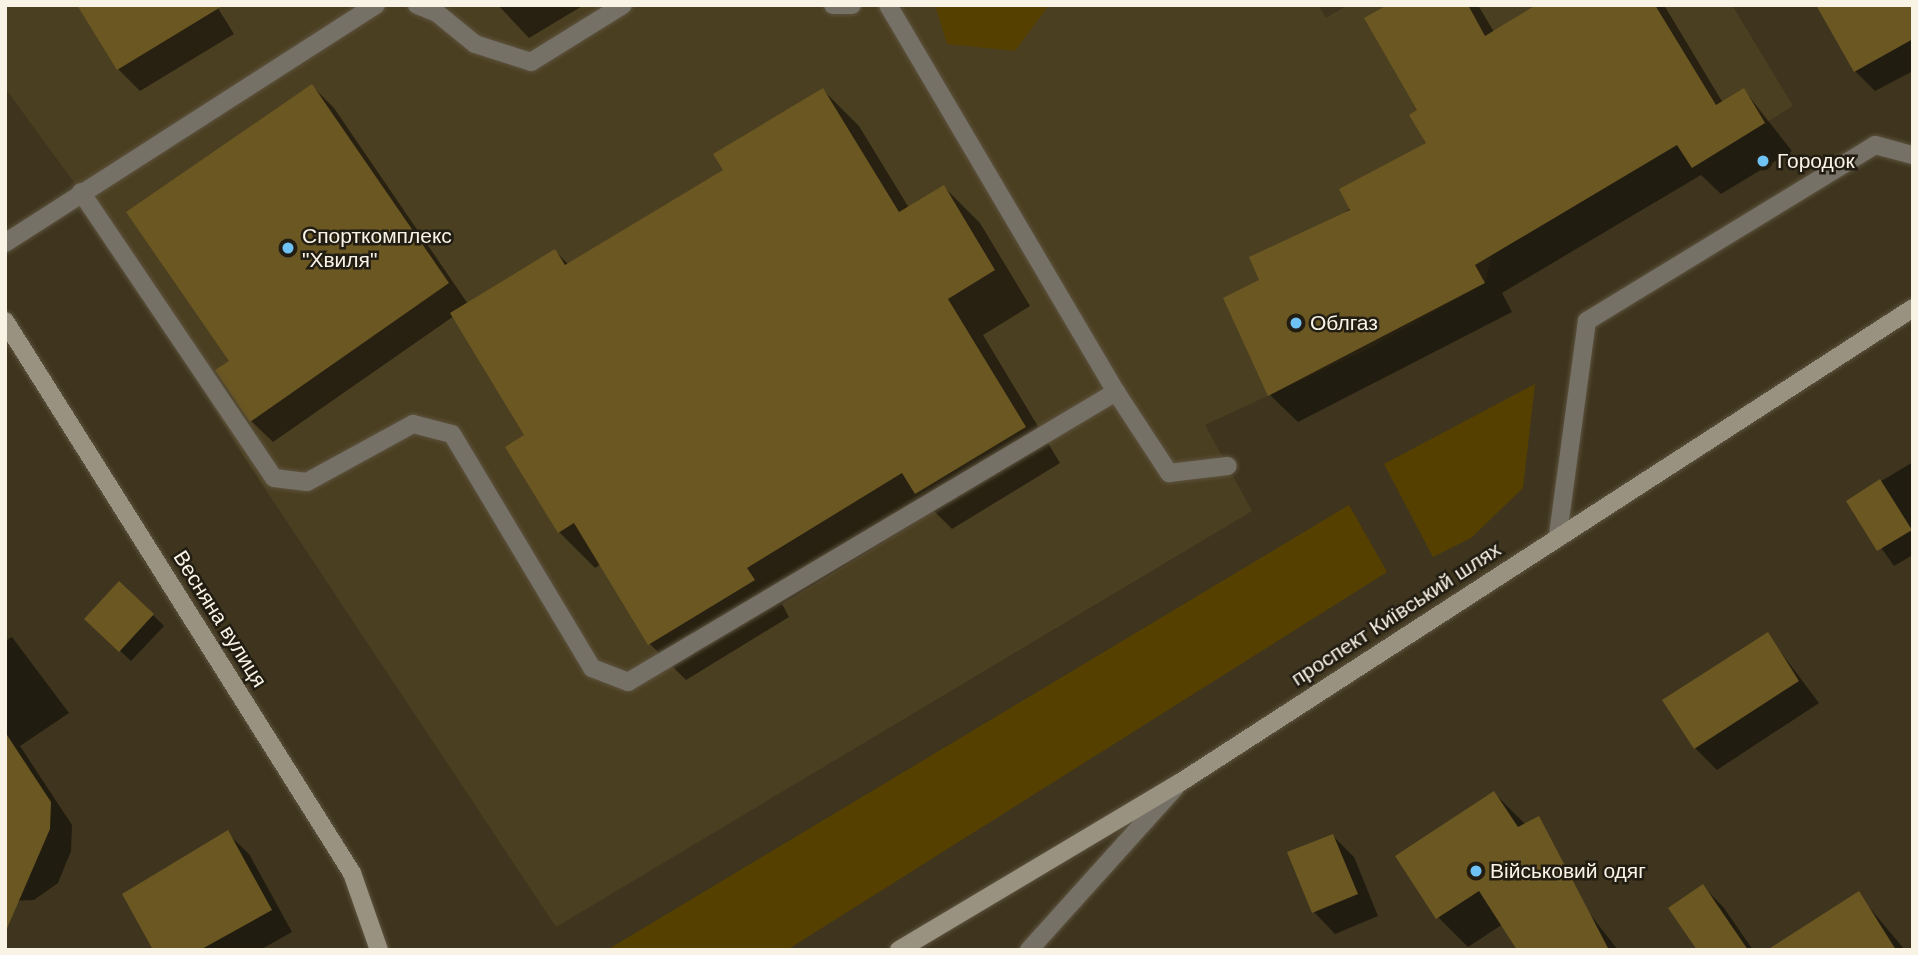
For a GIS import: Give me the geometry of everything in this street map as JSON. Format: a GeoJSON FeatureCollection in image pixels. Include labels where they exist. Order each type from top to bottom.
{"type":"FeatureCollection","features":[{"type":"Feature","properties":{"kind":"main road","name":"проспект Київський шлях"},"geometry":{"type":"LineString","coordinates":[[899,950],[1181,782],[1558,535],[1913,308]]}},
{"type":"Feature","properties":{"kind":"main road","name":"Весняна вулиця"},"geometry":{"type":"LineString","coordinates":[[5,321],[352,873],[379,950]]}},
{"type":"Feature","properties":{"kind":"lane"},"geometry":{"type":"LineString","coordinates":[[5,243],[376,5]]}},
{"type":"Feature","properties":{"kind":"lane"},"geometry":{"type":"LineString","coordinates":[[417,5],[437,13],[475,44],[531,62],[623,5]]}},
{"type":"Feature","properties":{"kind":"lane"},"geometry":{"type":"LineString","coordinates":[[833,5],[852,5]]}},
{"type":"Feature","properties":{"kind":"lane"},"geometry":{"type":"LineString","coordinates":[[888,5],[1116,392],[1169,473],[1228,466]]}},
{"type":"Feature","properties":{"kind":"lane"},"geometry":{"type":"LineString","coordinates":[[1558,535],[1587,321],[1875,145],[1913,155]]}},
{"type":"Feature","properties":{"kind":"lane"},"geometry":{"type":"LineString","coordinates":[[81,192],[274,478],[307,482],[413,424],[452,434],[592,668],[628,682],[1116,392]]}},
{"type":"Feature","properties":{"kind":"lane"},"geometry":{"type":"LineString","coordinates":[[1029,950],[1181,782]]}},
{"type":"Feature","properties":{"kind":"shaded area"},"geometry":{"type":"Polygon","coordinates":[[[5,5],[1318,5],[1326,18],[1348,5],[1732,5],[1793,106],[1692,168],[1677,145],[1492,255],[1485,283],[1370,348],[1205,425],[1252,511],[556,927],[244,457],[81,192],[5,88],[5,5]]]}},
{"type":"Feature","properties":{"kind":"shaded area"},"geometry":{"type":"Polygon","coordinates":[[[935,5],[1049,5],[1015,51],[947,44],[935,5]]]}},
{"type":"Feature","properties":{"kind":"shaded area"},"geometry":{"type":"Polygon","coordinates":[[[1535,384],[1523,488],[1471,538],[1433,557],[1384,464],[1535,384]]]}},
{"type":"Feature","properties":{"kind":"shaded area"},"geometry":{"type":"Polygon","coordinates":[[[1349,505],[1387,572],[787,950],[607,950],[1349,505]]]}},
{"type":"Feature","properties":{"kind":"building"},"geometry":{"type":"Polygon","coordinates":[[[77,5],[224,5],[117,70],[77,5]]]}},
{"type":"Feature","properties":{"kind":"building"},"geometry":{"type":"Polygon","coordinates":[[[1387,5],[1468,5],[1485,36],[1536,5],[1655,5],[1716,105],[1744,88],[1765,123],[1692,168],[1677,145],[1475,265],[1485,283],[1268,396],[1223,298],[1259,280],[1249,257],[1350,210],[1339,189],[1426,143],[1409,115],[1417,110],[1364,18],[1387,5]]]}},
{"type":"Feature","properties":{"kind":"building"},"geometry":{"type":"Polygon","coordinates":[[[1816,5],[1913,5],[1913,39],[1854,72],[1816,5]]]}},
{"type":"Feature","properties":{"kind":"building","name":"Спорткомплекс \"Хвиля\""},"geometry":{"type":"Polygon","coordinates":[[[312,84],[449,283],[250,422],[215,370],[229,361],[126,212],[312,84]]]}},
{"type":"Feature","properties":{"kind":"building"},"geometry":{"type":"Polygon","coordinates":[[[823,88],[899,212],[944,185],[995,270],[948,299],[1026,427],[915,494],[902,473],[747,568],[755,580],[648,645],[574,523],[558,533],[505,447],[524,435],[450,313],[555,249],[565,265],[723,170],[713,154],[823,88]]]}},
{"type":"Feature","properties":{"kind":"building"},"geometry":{"type":"Polygon","coordinates":[[[1880,479],[1912,530],[1877,551],[1846,501],[1880,479]]]}},
{"type":"Feature","properties":{"kind":"building"},"geometry":{"type":"Polygon","coordinates":[[[119,581],[154,614],[119,652],[84,619],[119,581]]]}},
{"type":"Feature","properties":{"kind":"building"},"geometry":{"type":"Polygon","coordinates":[[[1768,632],[1799,681],[1694,749],[1662,700],[1768,632]]]}},
{"type":"Feature","properties":{"kind":"building"},"geometry":{"type":"Polygon","coordinates":[[[5,732],[51,802],[50,829],[5,933],[5,732]]]}},
{"type":"Feature","properties":{"kind":"building","name":"Військовий одяг"},"geometry":{"type":"Polygon","coordinates":[[[1494,791],[1518,827],[1539,816],[1609,950],[1517,950],[1479,891],[1436,919],[1395,856],[1494,791]]]}},
{"type":"Feature","properties":{"kind":"building"},"geometry":{"type":"Polygon","coordinates":[[[228,830],[272,910],[200,950],[153,950],[122,894],[228,830]]]}},
{"type":"Feature","properties":{"kind":"building"},"geometry":{"type":"Polygon","coordinates":[[[1333,834],[1358,894],[1312,913],[1287,852],[1333,834]]]}},
{"type":"Feature","properties":{"kind":"building"},"geometry":{"type":"Polygon","coordinates":[[[1703,884],[1748,950],[1697,950],[1668,908],[1703,884]]]}},
{"type":"Feature","properties":{"kind":"building"},"geometry":{"type":"Polygon","coordinates":[[[1859,891],[1896,950],[1767,950],[1859,891]]]}},
{"type":"Feature","properties":{"kind":"place","name":"Городок"},"geometry":{"type":"Point","coordinates":[1763,161]}},
{"type":"Feature","properties":{"kind":"place","name":"Спорткомплекс \"Хвиля\""},"geometry":{"type":"Point","coordinates":[288,248]}},
{"type":"Feature","properties":{"kind":"place","name":"Облгаз"},"geometry":{"type":"Point","coordinates":[1296,323]}},
{"type":"Feature","properties":{"kind":"place","name":"Військовий одяг"},"geometry":{"type":"Point","coordinates":[1476,871]}}]}
